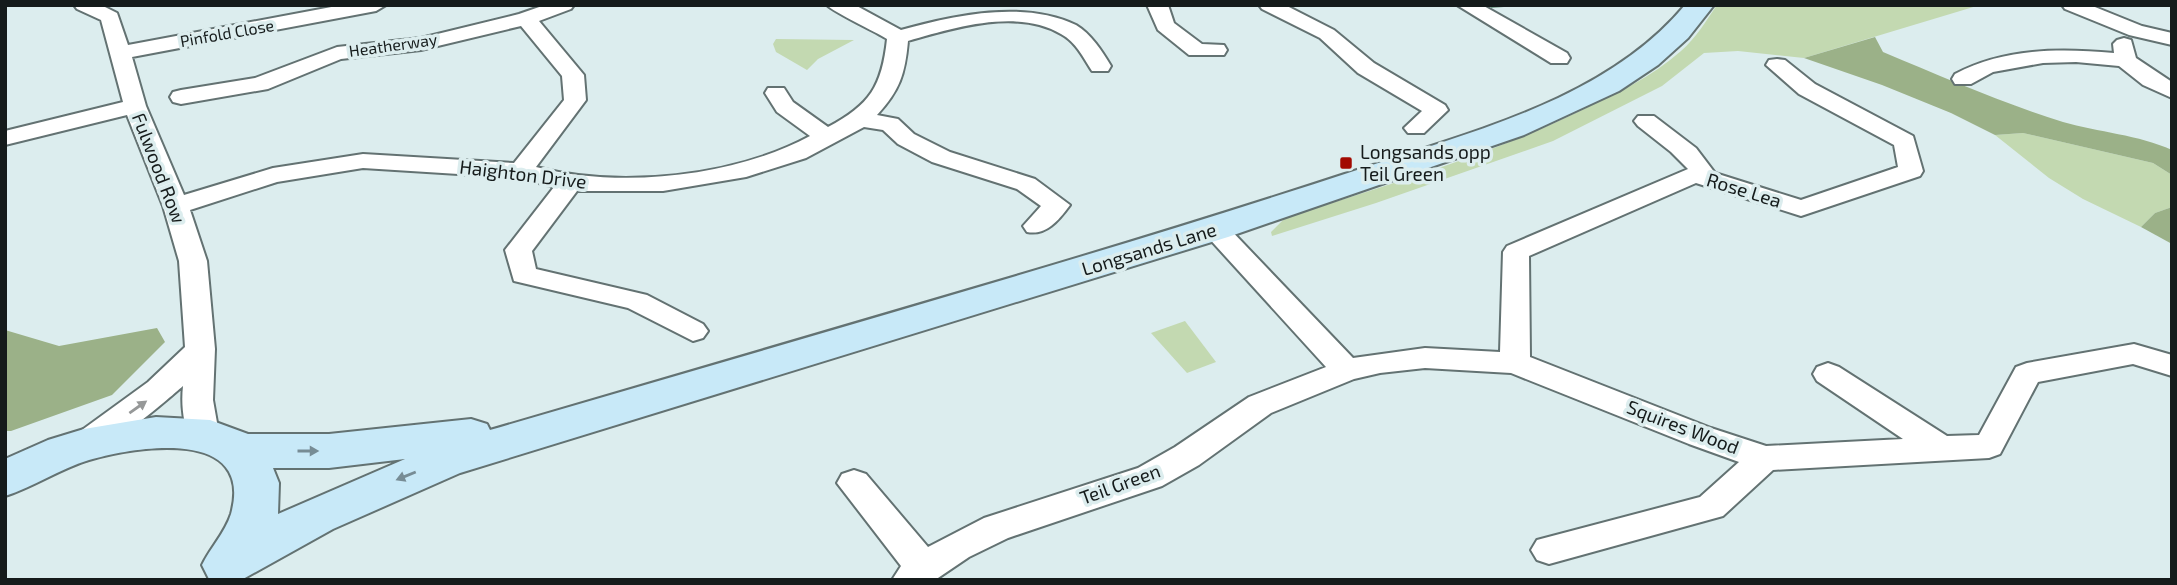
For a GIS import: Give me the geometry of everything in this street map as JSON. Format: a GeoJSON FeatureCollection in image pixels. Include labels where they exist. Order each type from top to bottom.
{"type":"FeatureCollection","features":[{"type":"Feature","properties":{"kind":"main road","name":"Longsands Lane"},"geometry":{"type":"LineString","coordinates":[[564,424],[1215,229],[1451,150],[1560,109],[1608,85],[1648,59],[1678,32],[1700,5]]}},
{"type":"Feature","properties":{"kind":"main road"},"geometry":{"type":"LineString","coordinates":[[14,471],[82,446],[127,435],[168,431],[222,443],[329,451],[564,424]]}},
{"type":"Feature","properties":{"kind":"main road"},"geometry":{"type":"LineString","coordinates":[[220,571],[316,516],[401,478],[444,461],[564,424]]}},
{"type":"Feature","properties":{"kind":"main road"},"geometry":{"type":"LineString","coordinates":[[220,571],[250,529],[258,497],[255,471],[222,443]]}},
{"type":"Feature","properties":{"kind":"street","name":"Fulwood Row"},"geometry":{"type":"LineString","coordinates":[[84,5],[110,17],[135,106],[176,206],[193,261],[200,349],[197,400],[222,443]]}},
{"type":"Feature","properties":{"kind":"street","name":"Pinfold Close"},"geometry":{"type":"LineString","coordinates":[[120,53],[376,5]]}},
{"type":"Feature","properties":{"kind":"street","name":"Heatherway"},"geometry":{"type":"LineString","coordinates":[[181,97],[260,84],[337,53],[421,44],[526,19],[564,5]]}},
{"type":"Feature","properties":{"kind":"street"},"geometry":{"type":"LineString","coordinates":[[837,5],[863,16],[898,37],[949,23],[1011,15],[1067,29],[1090,49],[1100,66]]}},
{"type":"Feature","properties":{"kind":"street"},"geometry":{"type":"LineString","coordinates":[[1269,5],[1327,33],[1366,68],[1437,110],[1416,128]]}},
{"type":"Feature","properties":{"kind":"street"},"geometry":{"type":"LineString","coordinates":[[1467,5],[1559,58]]}},
{"type":"Feature","properties":{"kind":"street"},"geometry":{"type":"LineString","coordinates":[[2072,5],[2136,32],[2172,39]]}},
{"type":"Feature","properties":{"kind":"street"},"geometry":{"type":"LineString","coordinates":[[1162,6],[1165,26],[1197,50],[1216,50]]}},
{"type":"Feature","properties":{"kind":"street"},"geometry":{"type":"LineString","coordinates":[[522,171],[575,100],[573,75],[526,19]]}},
{"type":"Feature","properties":{"kind":"street"},"geometry":{"type":"LineString","coordinates":[[2125,60],[2123,44],[2136,32]]}},
{"type":"Feature","properties":{"kind":"street","name":"Haighton Drive"},"geometry":{"type":"LineString","coordinates":[[176,206],[273,175],[363,162],[522,171],[570,184],[663,184],[746,170],[797,153],[861,119],[885,93],[895,67],[898,37]]}},
{"type":"Feature","properties":{"kind":"street"},"geometry":{"type":"LineString","coordinates":[[1964,79],[1987,66],[2043,57],[2076,56],[2125,60],[2151,80],[2172,91]]}},
{"type":"Feature","properties":{"kind":"street","name":"Rose Lea"},"geometry":{"type":"LineString","coordinates":[[1515,363],[1516,252],[1695,175],[1801,208],[1911,171],[1905,141],[1807,89],[1777,65]]}},
{"type":"Feature","properties":{"kind":"street"},"geometry":{"type":"LineString","coordinates":[[776,93],[785,107],[825,137]]}},
{"type":"Feature","properties":{"kind":"street"},"geometry":{"type":"LineString","coordinates":[[5,138],[135,106]]}},
{"type":"Feature","properties":{"kind":"street"},"geometry":{"type":"LineString","coordinates":[[861,119],[890,124],[906,139],[942,157],[1026,184],[1056,205],[1036,226]]}},
{"type":"Feature","properties":{"kind":"street"},"geometry":{"type":"LineString","coordinates":[[1646,121],[1692,158],[1705,178]]}},
{"type":"Feature","properties":{"kind":"street"},"geometry":{"type":"LineString","coordinates":[[570,184],[518,250],[524,275],[637,301],[693,331]]}},
{"type":"Feature","properties":{"kind":"street"},"geometry":{"type":"LineString","coordinates":[[1215,229],[1348,370]]}},
{"type":"Feature","properties":{"kind":"street"},"geometry":{"type":"LineString","coordinates":[[82,446],[150,399],[180,374],[200,349]]}},
{"type":"Feature","properties":{"kind":"street","name":"Squires Wood"},"geometry":{"type":"LineString","coordinates":[[1348,370],[1425,358],[1515,363],[1700,436],[1765,458],[1989,446],[2027,374],[2134,354],[2172,366]]}},
{"type":"Feature","properties":{"kind":"street","name":"Teil Green"},"geometry":{"type":"LineString","coordinates":[[854,483],[917,574],[957,547],[996,528],[1150,477],[1187,456],[1261,405],[1348,370]]}},
{"type":"Feature","properties":{"kind":"street"},"geometry":{"type":"LineString","coordinates":[[1828,374],[1941,448]]}},
{"type":"Feature","properties":{"kind":"street"},"geometry":{"type":"LineString","coordinates":[[1549,550],[1711,507],[1765,458]]}},
{"type":"Feature","properties":{"kind":"green space"},"geometry":{"type":"Polygon","coordinates":[[[1717,5],[1980,5],[1804,58],[1738,51],[1704,53],[1662,86],[1553,141],[1272,236],[1271,232],[1285,218],[1508,142],[1620,91],[1646,77],[1681,51],[1717,5]]]}},
{"type":"Feature","properties":{"kind":"green space"},"geometry":{"type":"Polygon","coordinates":[[[1875,37],[1883,52],[1995,98],[2063,122],[2146,141],[2172,150],[2172,175],[2153,163],[2023,133],[1995,135],[1951,113],[1882,85],[1804,58],[1875,37]]]}},
{"type":"Feature","properties":{"kind":"green space"},"geometry":{"type":"Polygon","coordinates":[[[776,39],[854,40],[818,59],[807,70],[776,52],[773,44],[776,39]]]}},
{"type":"Feature","properties":{"kind":"green space"},"geometry":{"type":"Polygon","coordinates":[[[2023,133],[2153,163],[2172,175],[2172,207],[2155,213],[2141,227],[2083,199],[2049,178],[1995,135],[2023,133]]]}},
{"type":"Feature","properties":{"kind":"green space"},"geometry":{"type":"Polygon","coordinates":[[[2172,207],[2172,244],[2141,227],[2155,213],[2172,207]]]}},
{"type":"Feature","properties":{"kind":"green space"},"geometry":{"type":"Polygon","coordinates":[[[1185,321],[1216,362],[1187,373],[1151,333],[1185,321]]]}},
{"type":"Feature","properties":{"kind":"green space"},"geometry":{"type":"Polygon","coordinates":[[[157,328],[165,342],[112,395],[5,431],[5,330],[59,346],[157,328]]]}},
{"type":"Feature","properties":{"kind":"place","name":"Longsands opp Teil Green"},"geometry":{"type":"Point","coordinates":[1346,163]}}]}
